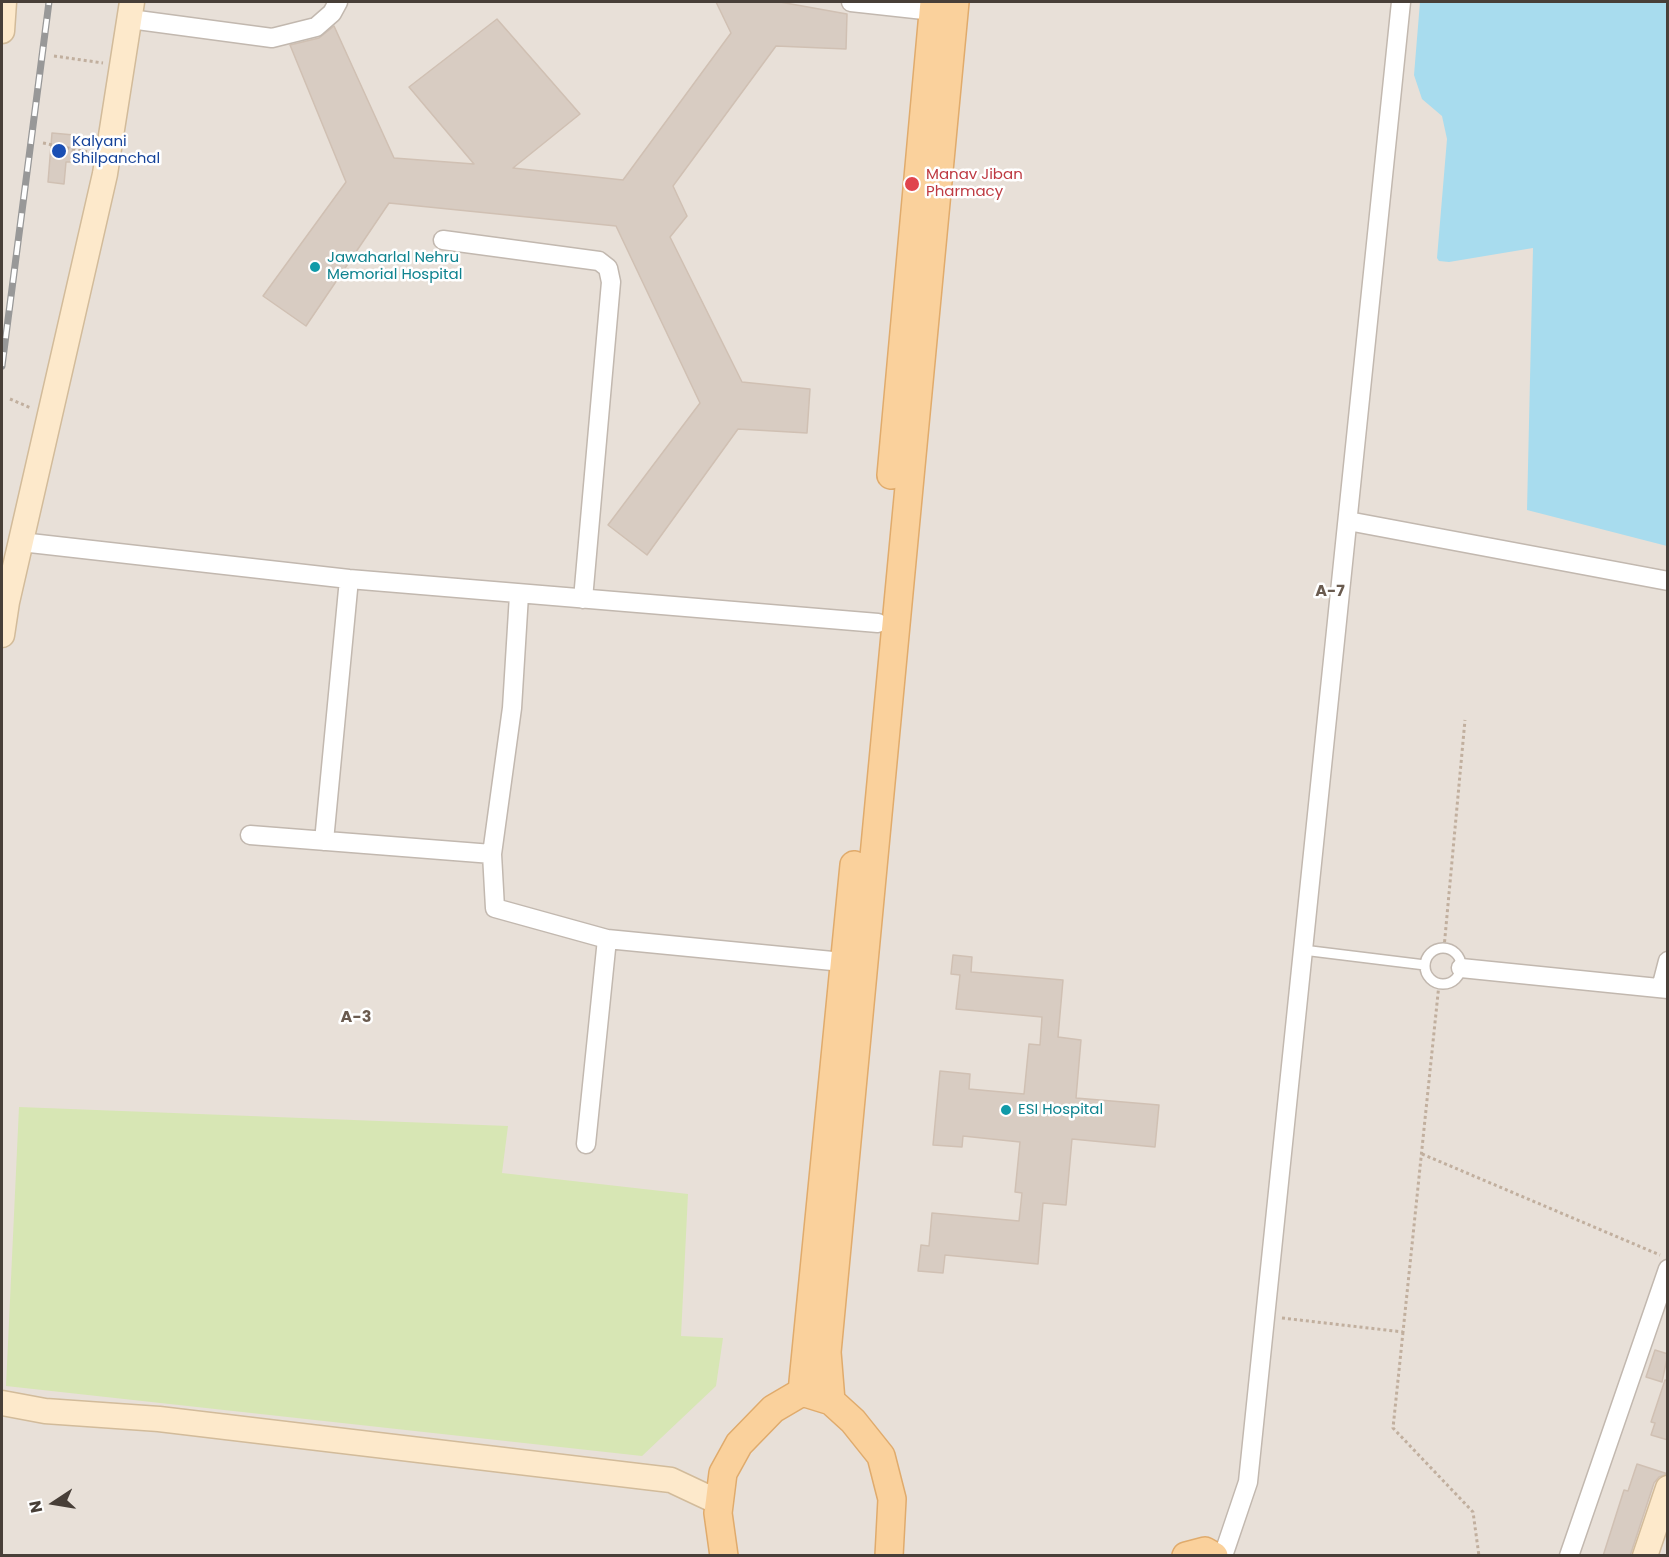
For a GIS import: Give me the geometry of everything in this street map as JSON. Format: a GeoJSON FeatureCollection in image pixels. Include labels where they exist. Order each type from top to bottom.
{"type":"FeatureCollection","features":[{"type":"Feature","properties":{"kind":"main road"},"geometry":{"type":"LineString","coordinates":[[831,1401],[827,1352],[878,624],[941,5]]}},
{"type":"Feature","properties":{"kind":"main road"},"geometry":{"type":"LineString","coordinates":[[802,1392],[854,963],[941,5]]}},
{"type":"Feature","properties":{"kind":"main road"},"geometry":{"type":"LineString","coordinates":[[724,1556],[720,1503],[723,1473],[739,1444],[773,1409],[802,1392],[831,1401],[853,1421],[881,1456],[892,1499],[889,1556]]}},
{"type":"Feature","properties":{"kind":"main road"},"geometry":{"type":"LineString","coordinates":[[1186,1556],[1205,1551],[1215,1556]]}},
{"type":"Feature","properties":{"kind":"street"},"geometry":{"type":"LineString","coordinates":[[2,31],[4,2]]}},
{"type":"Feature","properties":{"kind":"street"},"geometry":{"type":"LineString","coordinates":[[2,635],[108,156],[131,10],[272,38],[316,27],[332,13],[338,2]]}},
{"type":"Feature","properties":{"kind":"street"},"geometry":{"type":"LineString","coordinates":[[852,2],[941,5]]}},
{"type":"Feature","properties":{"kind":"street"},"geometry":{"type":"LineString","coordinates":[[1223,1556],[1248,1482],[1401,2]]}},
{"type":"Feature","properties":{"kind":"street"},"geometry":{"type":"LineString","coordinates":[[443,240],[599,261],[609,268],[611,282],[583,599]]}},
{"type":"Feature","properties":{"kind":"street"},"geometry":{"type":"LineString","coordinates":[[1348,521],[1668,581]]}},
{"type":"Feature","properties":{"kind":"street"},"geometry":{"type":"LineString","coordinates":[[21,543],[349,579],[878,624]]}},
{"type":"Feature","properties":{"kind":"street"},"geometry":{"type":"LineString","coordinates":[[324,841],[349,579]]}},
{"type":"Feature","properties":{"kind":"street"},"geometry":{"type":"LineString","coordinates":[[519,595],[512,708],[492,854],[495,908],[607,939],[854,963]]}},
{"type":"Feature","properties":{"kind":"street"},"geometry":{"type":"LineString","coordinates":[[250,835],[492,854]]}},
{"type":"Feature","properties":{"kind":"street"},"geometry":{"type":"LineString","coordinates":[[586,1144],[607,939]]}},
{"type":"Feature","properties":{"kind":"street"},"geometry":{"type":"LineString","coordinates":[[1461,968],[1664,988],[1668,961]]}},
{"type":"Feature","properties":{"kind":"street"},"geometry":{"type":"LineString","coordinates":[[1569,1556],[1668,1269]]}},
{"type":"Feature","properties":{"kind":"street"},"geometry":{"type":"LineString","coordinates":[[2,1402],[45,1411],[159,1419],[671,1480],[723,1473]]}},
{"type":"Feature","properties":{"kind":"street"},"geometry":{"type":"LineString","coordinates":[[2,1414],[45,1411]]}},
{"type":"Feature","properties":{"kind":"street"},"geometry":{"type":"LineString","coordinates":[[671,1480],[720,1503]]}},
{"type":"Feature","properties":{"kind":"street"},"geometry":{"type":"LineString","coordinates":[[1645,1556],[1668,1488]]}},
{"type":"Feature","properties":{"kind":"lane"},"geometry":{"type":"LineString","coordinates":[[1444,948],[1458,956],[1461,968],[1456,979],[1439,984],[1429,979],[1425,965],[1431,952],[1444,948]]}},
{"type":"Feature","properties":{"kind":"lane"},"geometry":{"type":"LineString","coordinates":[[1303,950],[1425,965]]}},
{"type":"Feature","properties":{"kind":"path"},"geometry":{"type":"LineString","coordinates":[[54,56],[122,66]]}},
{"type":"Feature","properties":{"kind":"path"},"geometry":{"type":"LineString","coordinates":[[43,143],[108,156]]}},
{"type":"Feature","properties":{"kind":"path"},"geometry":{"type":"LineString","coordinates":[[1444,948],[1465,720]]}},
{"type":"Feature","properties":{"kind":"path"},"geometry":{"type":"LineString","coordinates":[[1439,984],[1393,1428],[1473,1512],[1479,1556]]}},
{"type":"Feature","properties":{"kind":"path"},"geometry":{"type":"LineString","coordinates":[[1422,1154],[1668,1258]]}},
{"type":"Feature","properties":{"kind":"path"},"geometry":{"type":"LineString","coordinates":[[1265,1316],[1403,1332]]}},
{"type":"Feature","properties":{"kind":"shaded area"},"geometry":{"type":"Polygon","coordinates":[[[2,2],[1667,2],[1667,1555],[2,1555],[2,2]]]}},
{"type":"Feature","properties":{"kind":"green space"},"geometry":{"type":"Polygon","coordinates":[[[19,1107],[508,1126],[502,1173],[688,1194],[681,1336],[723,1338],[716,1386],[642,1456],[6,1386],[19,1107]]]}},
{"type":"Feature","properties":{"kind":"water"},"geometry":{"type":"Polygon","coordinates":[[[1420,2],[1667,2],[1667,546],[1527,510],[1533,248],[1449,262],[1439,261],[1437,258],[1447,139],[1442,116],[1422,99],[1414,75],[1420,2]]]}},
{"type":"Feature","properties":{"kind":"building","name":"Jawaharlal Nehru Memorial Hospital"},"geometry":{"type":"Polygon","coordinates":[[[716,2],[780,2],[847,14],[846,49],[776,46],[673,186],[687,216],[670,237],[742,382],[810,389],[807,433],[738,429],[647,555],[608,525],[700,403],[616,226],[389,203],[306,326],[263,296],[346,182],[290,45],[319,38],[334,26],[394,158],[474,164],[409,87],[497,19],[580,114],[513,168],[623,180],[731,33],[716,2]]]}},
{"type":"Feature","properties":{"kind":"building"},"geometry":{"type":"Polygon","coordinates":[[[52,133],[74,135],[71,162],[66,162],[64,184],[48,182],[52,133]]]}},
{"type":"Feature","properties":{"kind":"building","name":"ESI Hospital"},"geometry":{"type":"Polygon","coordinates":[[[953,955],[972,957],[971,972],[1063,980],[1058,1037],[1081,1040],[1076,1098],[1159,1105],[1155,1147],[1072,1139],[1066,1205],[1043,1203],[1038,1264],[945,1255],[943,1273],[918,1271],[921,1245],[929,1246],[932,1213],[1019,1221],[1022,1193],[1015,1192],[1020,1142],[963,1136],[962,1147],[933,1145],[940,1071],[970,1074],[969,1089],[1024,1094],[1029,1044],[1040,1045],[1042,1017],[956,1009],[960,975],[951,974],[953,955]]]}},
{"type":"Feature","properties":{"kind":"building"},"geometry":{"type":"Polygon","coordinates":[[[1655,1350],[1668,1354],[1662,1382],[1646,1377],[1655,1350]]]}},
{"type":"Feature","properties":{"kind":"building"},"geometry":{"type":"Polygon","coordinates":[[[1665,1380],[1668,1381],[1668,1440],[1651,1435],[1655,1423],[1651,1422],[1665,1380]]]}},
{"type":"Feature","properties":{"kind":"building"},"geometry":{"type":"Polygon","coordinates":[[[1637,1464],[1668,1474],[1659,1477],[1654,1483],[1630,1556],[1603,1556],[1624,1490],[1628,1491],[1637,1464]]]}},
{"type":"Feature","properties":{"kind":"railway"},"geometry":{"type":"LineString","coordinates":[[2,366],[49,2]]}},
{"type":"Feature","properties":{"kind":"place","name":"Kalyani Shilpanchal"},"geometry":{"type":"Point","coordinates":[59,151]}},
{"type":"Feature","properties":{"kind":"place","name":"Manav Jiban Pharmacy"},"geometry":{"type":"Point","coordinates":[912,184]}},
{"type":"Feature","properties":{"kind":"place","name":"Jawaharlal Nehru Memorial Hospital"},"geometry":{"type":"Point","coordinates":[315,267]}},
{"type":"Feature","properties":{"kind":"place","name":"ESI Hospital"},"geometry":{"type":"Point","coordinates":[1006,1110]}},
{"type":"Feature","properties":{"kind":"district","name":"A-7"},"geometry":{"type":"Point","coordinates":[1330,592]}},
{"type":"Feature","properties":{"kind":"district","name":"A-3"},"geometry":{"type":"Point","coordinates":[356,1018]}}]}
